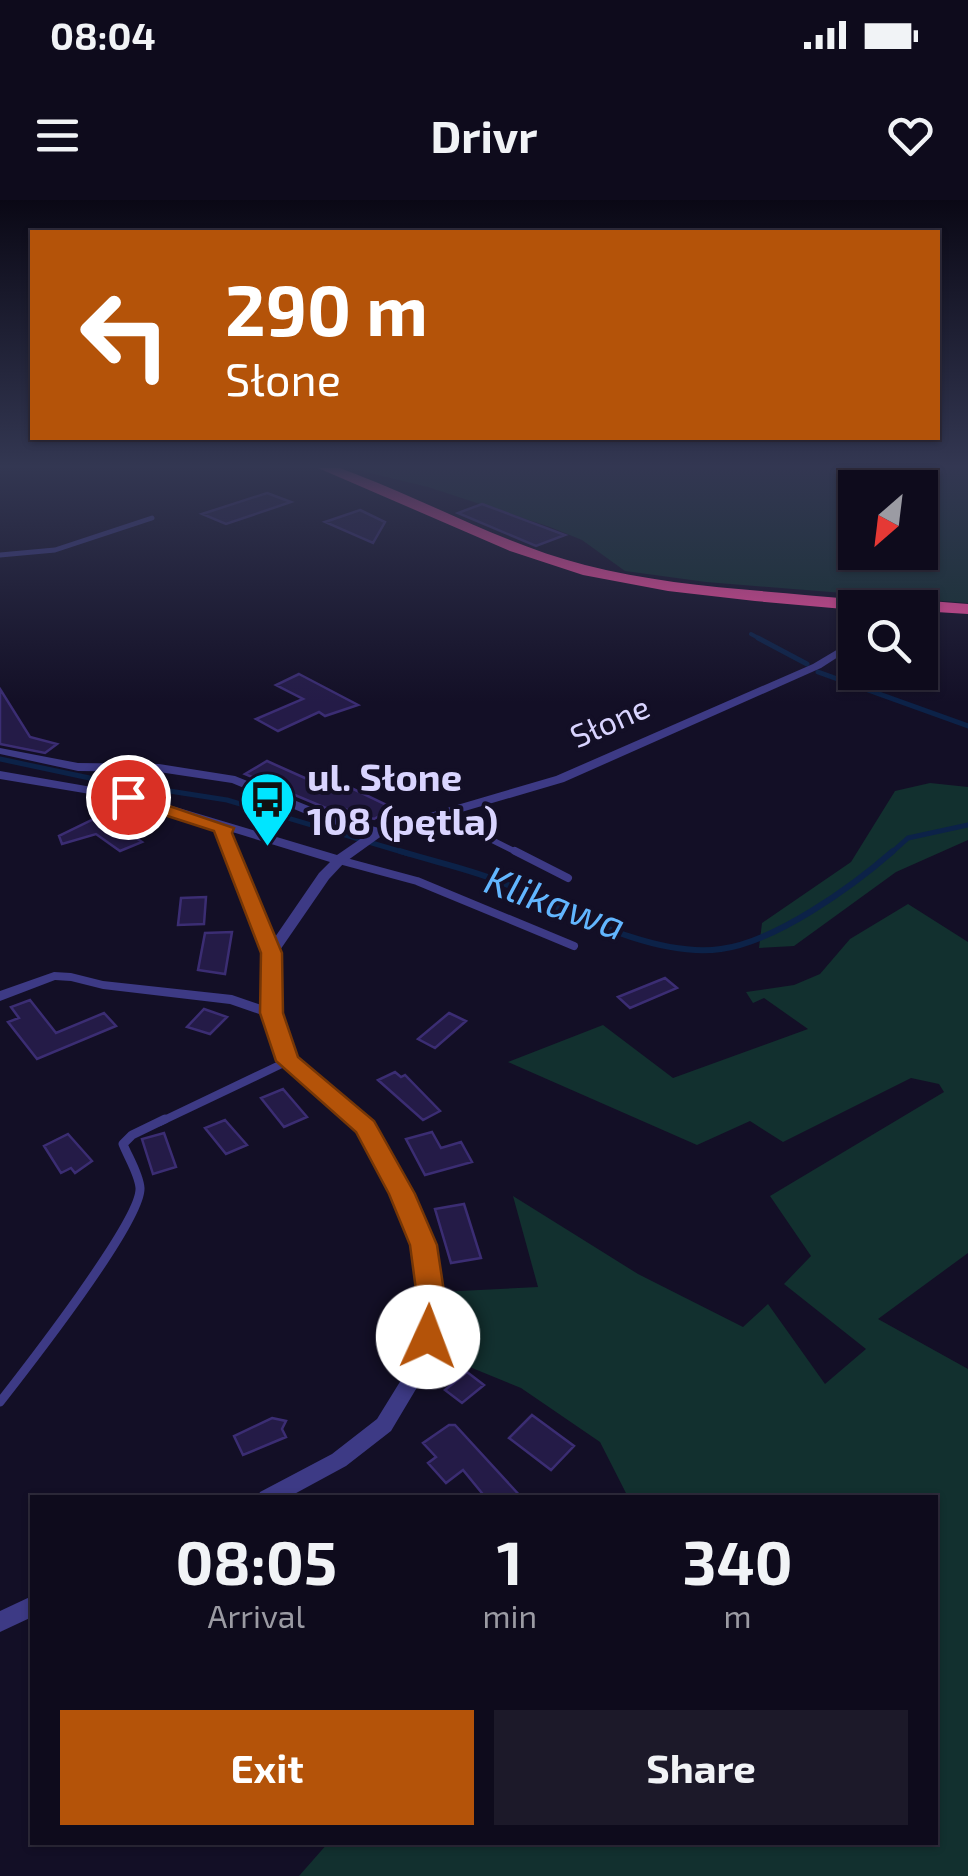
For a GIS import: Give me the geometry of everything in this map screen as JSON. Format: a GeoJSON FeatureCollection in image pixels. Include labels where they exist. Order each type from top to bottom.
{"type":"FeatureCollection","features":[{"type":"Feature","properties":{"kind":"highway"},"geometry":{"type":"LineString","coordinates":[[519,546],[558,562],[658,582],[838,600]]}},
{"type":"Feature","properties":{"kind":"highway"},"geometry":{"type":"LineString","coordinates":[[938,608],[968,609]]}},
{"type":"Feature","properties":{"kind":"highway"},"geometry":{"type":"LineString","coordinates":[[938,614],[968,616]]}},
{"type":"Feature","properties":{"kind":"street","name":"Słone"},"geometry":{"type":"LineString","coordinates":[[375,836],[560,780],[817,666],[838,653]]}},
{"type":"Feature","properties":{"kind":"street"},"geometry":{"type":"LineString","coordinates":[[0,750],[78,767],[158,768],[235,780],[375,836]]}},
{"type":"Feature","properties":{"kind":"street"},"geometry":{"type":"LineString","coordinates":[[0,774],[128,797],[225,828],[345,856]]}},
{"type":"Feature","properties":{"kind":"street"},"geometry":{"type":"LineString","coordinates":[[225,828],[222,833],[271,953],[272,1013],[288,1061],[365,1127],[380,1151],[424,1245],[432,1305],[428,1337],[415,1374],[384,1425],[339,1460],[272,1495]]}},
{"type":"Feature","properties":{"kind":"street"},"geometry":{"type":"LineString","coordinates":[[271,953],[296,912],[345,856],[375,836]]}},
{"type":"Feature","properties":{"kind":"street"},"geometry":{"type":"LineString","coordinates":[[0,996],[54,976],[71,977],[103,985],[232,1000],[272,1013]]}},
{"type":"Feature","properties":{"kind":"street"},"geometry":{"type":"LineString","coordinates":[[0,1622],[30,1607]]}},
{"type":"Feature","properties":{"kind":"lane"},"geometry":{"type":"LineString","coordinates":[[0,555],[67,546]]}},
{"type":"Feature","properties":{"kind":"lane"},"geometry":{"type":"LineString","coordinates":[[444,816],[568,878]]}},
{"type":"Feature","properties":{"kind":"lane"},"geometry":{"type":"LineString","coordinates":[[345,856],[417,881],[574,946]]}},
{"type":"Feature","properties":{"kind":"lane"},"geometry":{"type":"LineString","coordinates":[[0,1402],[77,1301],[136,1206],[140,1188],[123,1144],[132,1135],[288,1061]]}},
{"type":"Feature","properties":{"kind":"green space"},"geometry":{"type":"Polygon","coordinates":[[[591,546],[838,546],[838,570],[938,570],[938,546],[968,546],[968,603],[938,601],[938,590],[838,593],[625,571],[591,546]]]}},
{"type":"Feature","properties":{"kind":"green space"},"geometry":{"type":"Polygon","coordinates":[[[930,783],[968,787],[968,840],[896,872],[794,946],[759,948],[762,923],[851,862],[895,791],[930,783]]]}},
{"type":"Feature","properties":{"kind":"green space"},"geometry":{"type":"Polygon","coordinates":[[[908,904],[968,942],[968,1253],[878,1319],[968,1369],[968,1876],[299,1876],[326,1845],[938,1845],[938,1495],[627,1495],[600,1442],[521,1388],[433,1352],[443,1321],[439,1292],[538,1287],[513,1196],[638,1274],[743,1327],[768,1304],[825,1384],[866,1349],[784,1284],[811,1256],[770,1196],[944,1092],[939,1084],[911,1078],[783,1142],[750,1121],[697,1145],[508,1062],[603,1025],[673,1078],[808,1029],[764,998],[753,1003],[746,992],[794,985],[820,974],[850,939],[908,904]]]}},
{"type":"Feature","properties":{"kind":"building"},"geometry":{"type":"Polygon","coordinates":[[[299,674],[358,705],[325,716],[319,712],[278,731],[256,719],[303,699],[276,685],[299,674]]]}},
{"type":"Feature","properties":{"kind":"building"},"geometry":{"type":"Polygon","coordinates":[[[0,689],[30,737],[57,744],[45,753],[0,744],[0,689]]]}},
{"type":"Feature","properties":{"kind":"building"},"geometry":{"type":"Polygon","coordinates":[[[267,761],[334,791],[345,785],[393,808],[374,819],[339,807],[333,811],[245,774],[267,761]]]}},
{"type":"Feature","properties":{"kind":"building"},"geometry":{"type":"Polygon","coordinates":[[[98,817],[142,842],[120,851],[96,834],[62,844],[59,836],[98,817]]]}},
{"type":"Feature","properties":{"kind":"building"},"geometry":{"type":"Polygon","coordinates":[[[206,897],[204,924],[178,925],[181,898],[206,897]]]}},
{"type":"Feature","properties":{"kind":"building"},"geometry":{"type":"Polygon","coordinates":[[[232,932],[225,974],[198,970],[205,933],[232,932]]]}},
{"type":"Feature","properties":{"kind":"building"},"geometry":{"type":"Polygon","coordinates":[[[665,978],[677,988],[630,1008],[618,997],[665,978]]]}},
{"type":"Feature","properties":{"kind":"building"},"geometry":{"type":"Polygon","coordinates":[[[30,1000],[56,1033],[104,1013],[116,1026],[37,1059],[8,1022],[19,1018],[11,1007],[30,1000]]]}},
{"type":"Feature","properties":{"kind":"building"},"geometry":{"type":"Polygon","coordinates":[[[204,1009],[227,1017],[210,1034],[187,1027],[204,1009]]]}},
{"type":"Feature","properties":{"kind":"building"},"geometry":{"type":"Polygon","coordinates":[[[449,1013],[466,1021],[435,1048],[418,1039],[449,1013]]]}},
{"type":"Feature","properties":{"kind":"building"},"geometry":{"type":"Polygon","coordinates":[[[395,1072],[401,1077],[405,1075],[440,1111],[423,1120],[378,1080],[395,1072]]]}},
{"type":"Feature","properties":{"kind":"building"},"geometry":{"type":"Polygon","coordinates":[[[283,1089],[307,1117],[284,1127],[261,1098],[283,1089]]]}},
{"type":"Feature","properties":{"kind":"building"},"geometry":{"type":"Polygon","coordinates":[[[225,1120],[247,1145],[226,1154],[205,1128],[225,1120]]]}},
{"type":"Feature","properties":{"kind":"building"},"geometry":{"type":"Polygon","coordinates":[[[432,1132],[441,1148],[461,1142],[472,1162],[425,1175],[406,1139],[432,1132]]]}},
{"type":"Feature","properties":{"kind":"building"},"geometry":{"type":"Polygon","coordinates":[[[164,1133],[176,1167],[153,1174],[142,1139],[164,1133]]]}},
{"type":"Feature","properties":{"kind":"building"},"geometry":{"type":"Polygon","coordinates":[[[68,1134],[92,1161],[75,1173],[71,1168],[61,1173],[44,1146],[68,1134]]]}},
{"type":"Feature","properties":{"kind":"building"},"geometry":{"type":"Polygon","coordinates":[[[464,1204],[481,1258],[451,1263],[435,1209],[464,1204]]]}},
{"type":"Feature","properties":{"kind":"building"},"geometry":{"type":"Polygon","coordinates":[[[467,1372],[484,1385],[462,1403],[445,1390],[467,1372]]]}},
{"type":"Feature","properties":{"kind":"building"},"geometry":{"type":"Polygon","coordinates":[[[532,1415],[574,1446],[551,1470],[509,1438],[532,1415]]]}},
{"type":"Feature","properties":{"kind":"building"},"geometry":{"type":"Polygon","coordinates":[[[272,1418],[286,1421],[282,1429],[286,1437],[243,1455],[234,1436],[272,1418]]]}},
{"type":"Feature","properties":{"kind":"building"},"geometry":{"type":"Polygon","coordinates":[[[455,1425],[519,1495],[484,1495],[463,1470],[446,1483],[428,1463],[436,1457],[423,1443],[455,1425]]]}},
{"type":"Feature","properties":{"kind":"waterway"},"geometry":{"type":"LineString","coordinates":[[751,634],[762,640]]}},
{"type":"Feature","properties":{"kind":"waterway"},"geometry":{"type":"LineString","coordinates":[[758,638],[807,664]]}},
{"type":"Feature","properties":{"kind":"waterway"},"geometry":{"type":"LineString","coordinates":[[818,672],[968,726]]}},
{"type":"Feature","properties":{"kind":"waterway","name":"Klikawa"},"geometry":{"type":"LineString","coordinates":[[0,759],[99,780],[227,800],[409,854]]}},
{"type":"Feature","properties":{"kind":"waterway","name":"Klikawa"},"geometry":{"type":"LineString","coordinates":[[890,854],[908,838],[968,825]]}},
{"type":"Feature","properties":{"kind":"waterway","name":"Klikawa"},"geometry":{"type":"LineString","coordinates":[[400,851],[496,880],[635,938],[694,950],[721,949],[765,936],[835,896],[893,851]]}},
{"type":"Feature","properties":{"kind":"place","name":"ul. Słone 108 (pętla)"},"geometry":{"type":"Point","coordinates":[268,849]}},
{"type":"Feature","properties":{"kind":"route"},"geometry":{"type":"LineString","coordinates":[[128,797],[225,828],[222,833],[271,953],[272,1013],[288,1061],[365,1127],[402,1194],[424,1245],[432,1305],[428,1337]]}}]}
